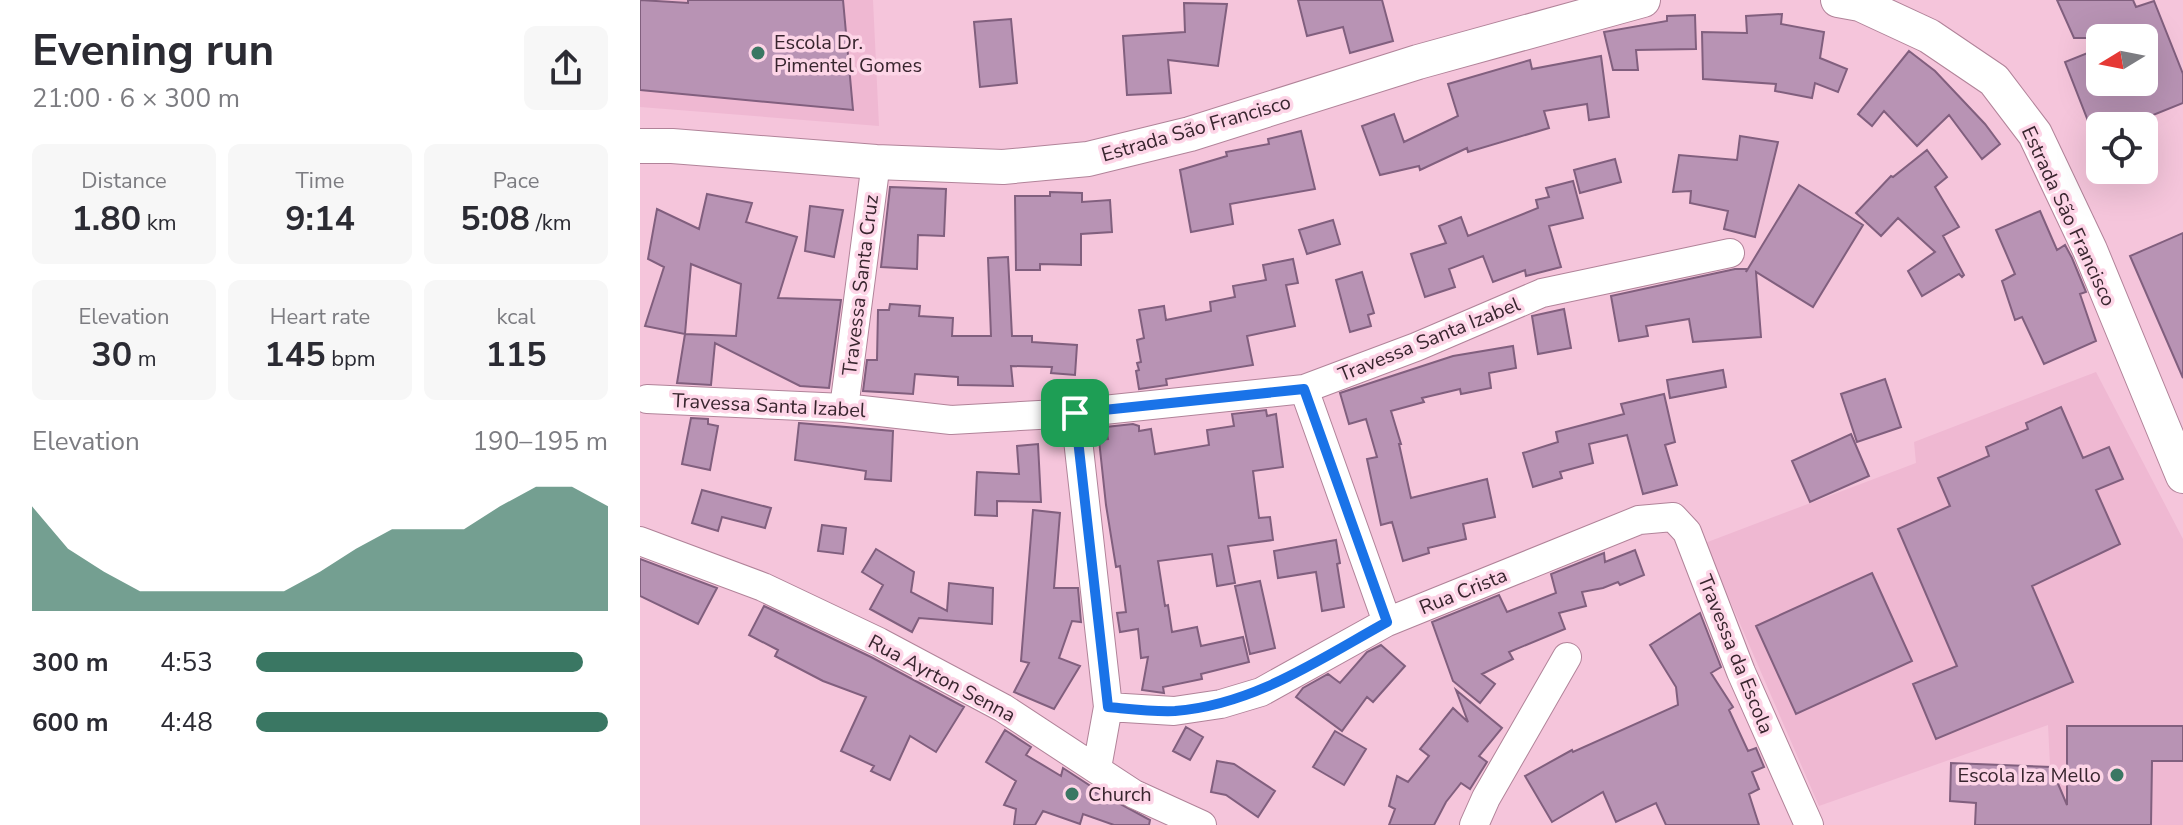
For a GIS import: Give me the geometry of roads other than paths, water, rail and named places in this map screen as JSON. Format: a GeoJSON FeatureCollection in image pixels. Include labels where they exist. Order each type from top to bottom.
{"type":"FeatureCollection","features":[{"type":"Feature","properties":{"kind":"street","name":"Estrada São Francisco"},"geometry":{"type":"LineString","coordinates":[[640,146],[1003,167],[1088,159],[1190,134],[1418,62],[1643,0]]}},
{"type":"Feature","properties":{"kind":"street","name":"Estrada São Francisco"},"geometry":{"type":"LineString","coordinates":[[1838,0],[1860,4],[1929,36],[1955,53],[1994,80],[2035,134],[2090,250],[2183,476]]}},
{"type":"Feature","properties":{"kind":"street","name":"Travessa Santa Cruz"},"geometry":{"type":"LineString","coordinates":[[844,408],[876,162]]}},
{"type":"Feature","properties":{"kind":"street","name":"Travessa Santa Izabel"},"geometry":{"type":"LineString","coordinates":[[647,399],[844,408],[951,420],[1075,413],[1304,389],[1416,347],[1542,293],[1730,253]]}},
{"type":"Feature","properties":{"kind":"street"},"geometry":{"type":"LineString","coordinates":[[1304,389],[1387,622]]}},
{"type":"Feature","properties":{"kind":"street"},"geometry":{"type":"LineString","coordinates":[[1075,413],[1108,707],[1097,768]]}},
{"type":"Feature","properties":{"kind":"street","name":"Travessa da Escola"},"geometry":{"type":"LineString","coordinates":[[1639,520],[1673,517],[1687,532],[1741,672],[1809,825]]}},
{"type":"Feature","properties":{"kind":"street","name":"Rua Crista"},"geometry":{"type":"LineString","coordinates":[[1108,707],[1174,711],[1261,692],[1387,622],[1639,520]]}},
{"type":"Feature","properties":{"kind":"street","name":"Rua Ayrton Senna"},"geometry":{"type":"LineString","coordinates":[[640,541],[763,587],[879,642],[1003,708],[1134,794],[1202,825]]}},
{"type":"Feature","properties":{"kind":"street"},"geometry":{"type":"LineString","coordinates":[[1474,825],[1486,798],[1567,657]]}},
{"type":"Feature","properties":{"kind":"place","name":"Escola Dr. Pimentel Gomes"},"geometry":{"type":"Point","coordinates":[758,53]}},
{"type":"Feature","properties":{"kind":"place","name":"Escola Iza Mello"},"geometry":{"type":"Point","coordinates":[2117,775]}},
{"type":"Feature","properties":{"kind":"place","name":"Church"},"geometry":{"type":"Point","coordinates":[1072,794]}}]}
